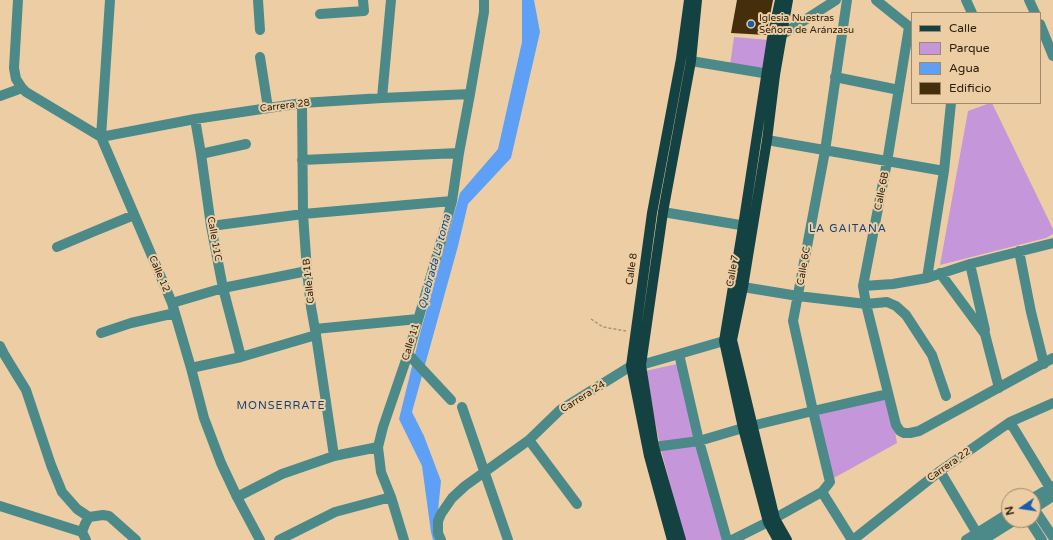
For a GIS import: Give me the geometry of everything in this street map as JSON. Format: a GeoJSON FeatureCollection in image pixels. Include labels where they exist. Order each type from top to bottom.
{"type":"FeatureCollection","features":[{"type":"Feature","properties":{"kind":"main road","name":"Calle 8"},"geometry":{"type":"LineString","coordinates":[[672,540],[649,456],[636,366],[636,332],[652,213],[681,59],[689,0]]}},
{"type":"Feature","properties":{"kind":"main road","name":"Calle 8"},"geometry":{"type":"LineString","coordinates":[[681,540],[654,447],[636,366],[691,61],[697,0]]}},
{"type":"Feature","properties":{"kind":"main road","name":"Calle 7"},"geometry":{"type":"LineString","coordinates":[[728,341],[743,287],[748,227],[767,140],[772,38],[780,0]]}},
{"type":"Feature","properties":{"kind":"main road","name":"Calle 7"},"geometry":{"type":"LineString","coordinates":[[778,540],[771,521],[747,427],[728,341],[748,227],[771,75],[783,34],[788,0]]}},
{"type":"Feature","properties":{"kind":"main road","name":"Calle 7"},"geometry":{"type":"LineString","coordinates":[[771,521],[787,540]]}},
{"type":"Feature","properties":{"kind":"street"},"geometry":{"type":"LineString","coordinates":[[18,0],[14,68],[16,78],[22,88],[26,92],[101,137]]}},
{"type":"Feature","properties":{"kind":"street","name":"Calle 12"},"geometry":{"type":"LineString","coordinates":[[110,0],[101,137],[172,303],[204,418],[221,463],[260,540]]}},
{"type":"Feature","properties":{"kind":"street"},"geometry":{"type":"LineString","coordinates":[[258,0],[260,30]]}},
{"type":"Feature","properties":{"kind":"street"},"geometry":{"type":"LineString","coordinates":[[320,14],[364,11],[363,0]]}},
{"type":"Feature","properties":{"kind":"street"},"geometry":{"type":"LineString","coordinates":[[382,98],[391,0]]}},
{"type":"Feature","properties":{"kind":"street","name":"Calle 11"},"geometry":{"type":"LineString","coordinates":[[404,540],[391,497],[381,472],[378,447],[382,427],[408,354],[452,201],[484,12],[484,0]]}},
{"type":"Feature","properties":{"kind":"street"},"geometry":{"type":"LineString","coordinates":[[772,38],[783,34],[836,0]]}},
{"type":"Feature","properties":{"kind":"street","name":"Calle 6C"},"geometry":{"type":"LineString","coordinates":[[822,492],[830,482],[812,411],[793,321],[825,151],[847,0]]}},
{"type":"Feature","properties":{"kind":"street"},"geometry":{"type":"LineString","coordinates":[[876,0],[910,28]]}},
{"type":"Feature","properties":{"kind":"street"},"geometry":{"type":"LineString","coordinates":[[966,0],[972,12]]}},
{"type":"Feature","properties":{"kind":"street"},"geometry":{"type":"LineString","coordinates":[[1029,0],[1035,12]]}},
{"type":"Feature","properties":{"kind":"street","name":"Calle 6B"},"geometry":{"type":"LineString","coordinates":[[910,28],[887,162],[863,286],[866,304],[896,425],[900,431],[904,433],[919,431],[999,388]]}},
{"type":"Feature","properties":{"kind":"street"},"geometry":{"type":"LineString","coordinates":[[1046,33],[1053,56]]}},
{"type":"Feature","properties":{"kind":"street"},"geometry":{"type":"LineString","coordinates":[[260,56],[268,108]]}},
{"type":"Feature","properties":{"kind":"street"},"geometry":{"type":"LineString","coordinates":[[691,61],[771,75]]}},
{"type":"Feature","properties":{"kind":"street"},"geometry":{"type":"LineString","coordinates":[[835,78],[899,90]]}},
{"type":"Feature","properties":{"kind":"street"},"geometry":{"type":"LineString","coordinates":[[0,96],[22,88]]}},
{"type":"Feature","properties":{"kind":"street","name":"Carrera 28"},"geometry":{"type":"LineString","coordinates":[[101,137],[195,119],[302,103],[470,94]]}},
{"type":"Feature","properties":{"kind":"street","name":"Calle 11B"},"geometry":{"type":"LineString","coordinates":[[302,103],[303,214],[307,271],[311,307],[334,456]]}},
{"type":"Feature","properties":{"kind":"street"},"geometry":{"type":"LineString","coordinates":[[927,278],[944,171],[951,104]]}},
{"type":"Feature","properties":{"kind":"street","name":"Calle 11C"},"geometry":{"type":"LineString","coordinates":[[195,119],[211,226],[223,288],[241,356]]}},
{"type":"Feature","properties":{"kind":"street"},"geometry":{"type":"LineString","coordinates":[[767,140],[944,171]]}},
{"type":"Feature","properties":{"kind":"street"},"geometry":{"type":"LineString","coordinates":[[201,154],[246,144]]}},
{"type":"Feature","properties":{"kind":"street"},"geometry":{"type":"LineString","coordinates":[[302,160],[459,153]]}},
{"type":"Feature","properties":{"kind":"street"},"geometry":{"type":"LineString","coordinates":[[211,226],[303,214],[452,201]]}},
{"type":"Feature","properties":{"kind":"street"},"geometry":{"type":"LineString","coordinates":[[663,212],[748,227]]}},
{"type":"Feature","properties":{"kind":"street"},"geometry":{"type":"LineString","coordinates":[[57,247],[134,215]]}},
{"type":"Feature","properties":{"kind":"street"},"geometry":{"type":"LineString","coordinates":[[863,286],[893,284],[927,278],[970,264],[1053,243]]}},
{"type":"Feature","properties":{"kind":"street"},"geometry":{"type":"LineString","coordinates":[[970,264],[985,334],[999,388],[1049,361],[1031,312],[1019,251]]}},
{"type":"Feature","properties":{"kind":"street"},"geometry":{"type":"LineString","coordinates":[[172,303],[223,288],[307,271]]}},
{"type":"Feature","properties":{"kind":"street"},"geometry":{"type":"LineString","coordinates":[[940,273],[985,334]]}},
{"type":"Feature","properties":{"kind":"street"},"geometry":{"type":"LineString","coordinates":[[743,287],[798,296],[866,304],[887,302],[896,306],[906,315],[932,355],[946,396]]}},
{"type":"Feature","properties":{"kind":"street"},"geometry":{"type":"LineString","coordinates":[[101,333],[131,323],[175,314]]}},
{"type":"Feature","properties":{"kind":"street"},"geometry":{"type":"LineString","coordinates":[[191,368],[241,356],[316,332],[418,318]]}},
{"type":"Feature","properties":{"kind":"street","name":"Carrera 24"},"geometry":{"type":"LineString","coordinates":[[441,540],[438,533],[438,521],[452,498],[465,486],[529,440],[560,410],[636,366],[728,341]]}},
{"type":"Feature","properties":{"kind":"street"},"geometry":{"type":"LineString","coordinates":[[0,346],[26,390],[50,464],[62,492],[77,509],[90,517],[103,515],[109,516],[136,540]]}},
{"type":"Feature","properties":{"kind":"street"},"geometry":{"type":"LineString","coordinates":[[408,354],[452,400]]}},
{"type":"Feature","properties":{"kind":"street"},"geometry":{"type":"LineString","coordinates":[[679,354],[699,441],[727,540]]}},
{"type":"Feature","properties":{"kind":"street"},"geometry":{"type":"LineString","coordinates":[[654,447],[699,441],[747,427],[888,394]]}},
{"type":"Feature","properties":{"kind":"street","name":"Carrera 22"},"geometry":{"type":"LineString","coordinates":[[853,540],[940,471],[1010,422],[1053,403]]}},
{"type":"Feature","properties":{"kind":"street"},"geometry":{"type":"LineString","coordinates":[[462,407],[508,540]]}},
{"type":"Feature","properties":{"kind":"street"},"geometry":{"type":"LineString","coordinates":[[1010,422],[1052,491],[1041,499]]}},
{"type":"Feature","properties":{"kind":"street"},"geometry":{"type":"LineString","coordinates":[[529,440],[577,504]]}},
{"type":"Feature","properties":{"kind":"street"},"geometry":{"type":"LineString","coordinates":[[237,496],[282,474],[334,456],[378,447]]}},
{"type":"Feature","properties":{"kind":"street"},"geometry":{"type":"LineString","coordinates":[[940,471],[980,538]]}},
{"type":"Feature","properties":{"kind":"street"},"geometry":{"type":"LineString","coordinates":[[732,540],[771,521],[822,492],[853,540]]}},
{"type":"Feature","properties":{"kind":"street"},"geometry":{"type":"LineString","coordinates":[[279,540],[335,512],[391,497]]}},
{"type":"Feature","properties":{"kind":"street"},"geometry":{"type":"LineString","coordinates":[[0,506],[84,536],[85,524],[90,517]]}},
{"type":"Feature","properties":{"kind":"street"},"geometry":{"type":"LineString","coordinates":[[1041,518],[1053,537]]}},
{"type":"Feature","properties":{"kind":"street"},"geometry":{"type":"LineString","coordinates":[[980,538],[1001,520]]}},
{"type":"Feature","properties":{"kind":"street"},"geometry":{"type":"LineString","coordinates":[[966,540],[980,538],[1001,527]]}},
{"type":"Feature","properties":{"kind":"street"},"geometry":{"type":"LineString","coordinates":[[1034,528],[1042,540]]}},
{"type":"Feature","properties":{"kind":"path"},"geometry":{"type":"LineString","coordinates":[[591,319],[603,327],[636,332]]}},
{"type":"Feature","properties":{"kind":"green space"},"geometry":{"type":"Polygon","coordinates":[[[734,37],[769,40],[764,71],[730,65],[734,37]]]}},
{"type":"Feature","properties":{"kind":"green space"},"geometry":{"type":"Polygon","coordinates":[[[987,104],[992,104],[1053,229],[1053,234],[1046,238],[940,265],[968,111],[987,104]]]}},
{"type":"Feature","properties":{"kind":"green space"},"geometry":{"type":"Polygon","coordinates":[[[677,364],[723,540],[685,540],[660,446],[645,371],[677,364]]]}},
{"type":"Feature","properties":{"kind":"green space"},"geometry":{"type":"Polygon","coordinates":[[[887,396],[897,443],[832,479],[815,412],[887,396]]]}},
{"type":"Feature","properties":{"kind":"water"},"geometry":{"type":"Polygon","coordinates":[[[522,0],[534,0],[540,32],[511,158],[468,204],[458,246],[412,412],[424,436],[441,481],[436,531],[440,540],[433,540],[422,466],[399,419],[421,330],[460,193],[498,149],[522,42],[522,0]]]}},
{"type":"Feature","properties":{"kind":"building","name":"Iglesia Nuestras Señora de Aránzasu"},"geometry":{"type":"Polygon","coordinates":[[[737,0],[773,0],[766,35],[731,33],[737,0]]]}},
{"type":"Feature","properties":{"kind":"place","name":"Iglesia Nuestras Señora de Aránzasu"},"geometry":{"type":"Point","coordinates":[751,24]}},
{"type":"Feature","properties":{"kind":"district","name":"LA GAITANA"},"geometry":{"type":"Point","coordinates":[848,229]}},
{"type":"Feature","properties":{"kind":"district","name":"MONSERRATE"},"geometry":{"type":"Point","coordinates":[281,406]}},
{"type":"Feature","properties":{"kind":"water label","name":"Quebrada La toma"},"geometry":{"type":"Point","coordinates":[435,262]}}]}
